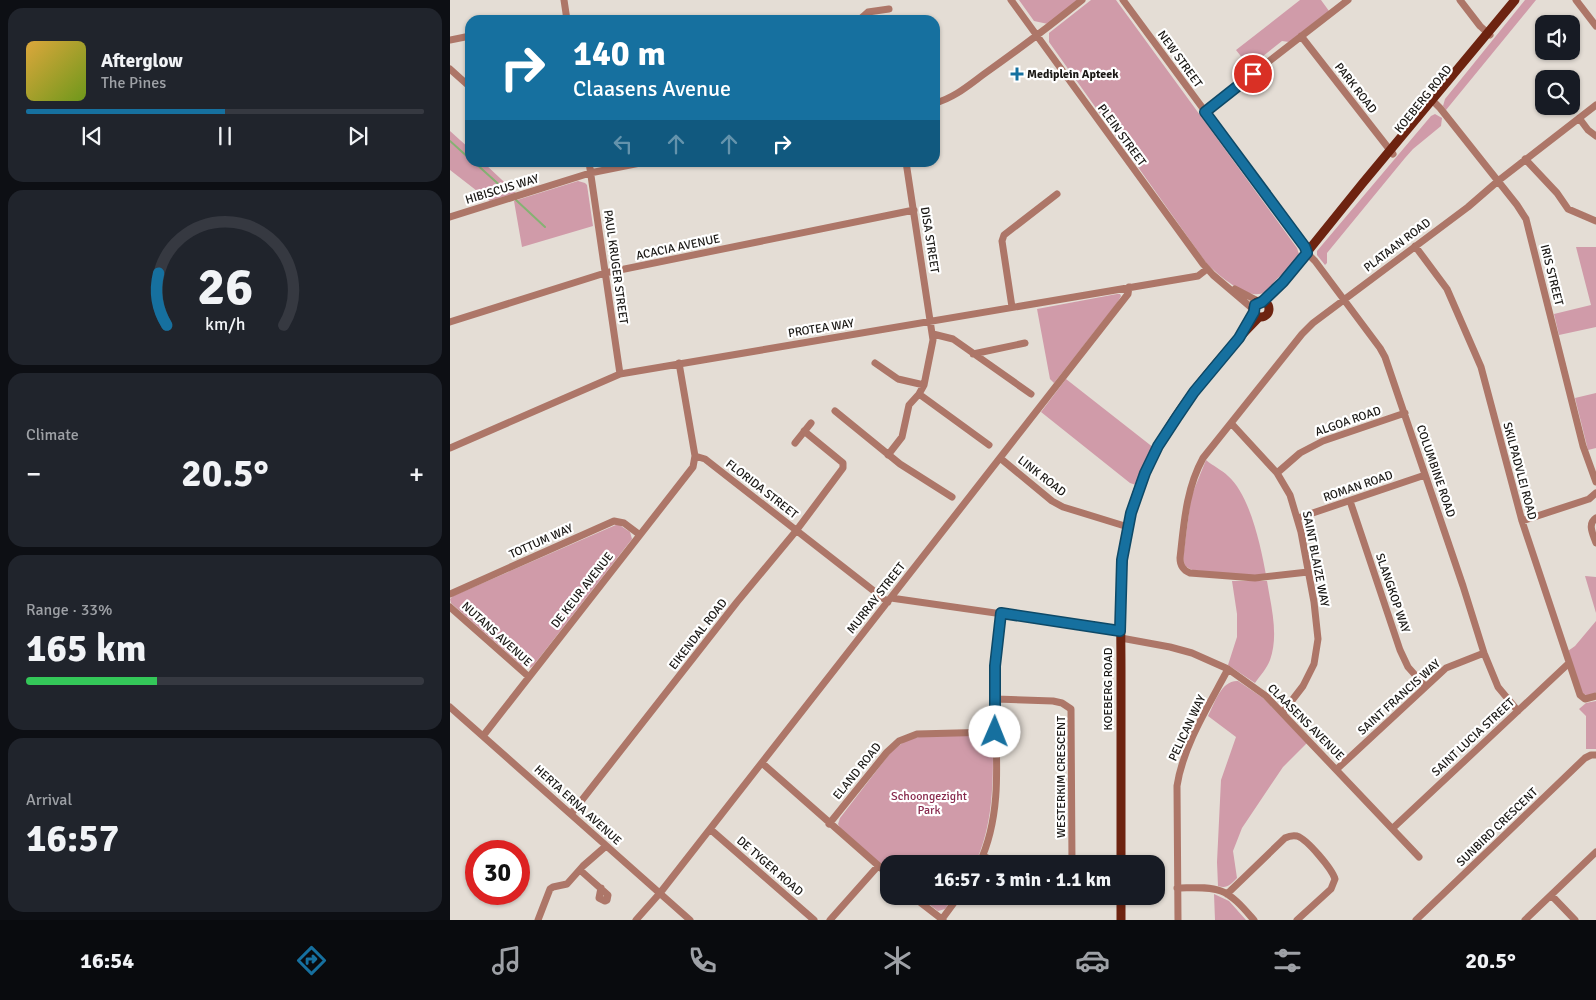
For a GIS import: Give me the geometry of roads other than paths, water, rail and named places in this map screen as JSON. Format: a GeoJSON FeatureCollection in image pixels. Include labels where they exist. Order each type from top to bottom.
{"type":"FeatureCollection","features":[{"type":"Feature","properties":{"kind":"main road","name":"KOEBERG ROAD"},"geometry":{"type":"LineString","coordinates":[[1121,855],[1122,560],[1128,527],[1138,490],[1158,446],[1194,392],[1239,338],[1259,308],[1392,153],[1516,0]]}},
{"type":"Feature","properties":{"kind":"main road"},"geometry":{"type":"LineString","coordinates":[[1121,905],[1121,920]]}},
{"type":"Feature","properties":{"kind":"street"},"geometry":{"type":"LineString","coordinates":[[564,0],[566,15]]}},
{"type":"Feature","properties":{"kind":"street","name":"PLEIN STREET"},"geometry":{"type":"LineString","coordinates":[[1010,0],[1207,269],[1219,281],[1259,308]]}},
{"type":"Feature","properties":{"kind":"street"},"geometry":{"type":"LineString","coordinates":[[940,101],[955,94],[1037,36],[1082,0]]}},
{"type":"Feature","properties":{"kind":"street","name":"NEW STREET"},"geometry":{"type":"LineString","coordinates":[[1123,0],[1305,247],[1307,253]]}},
{"type":"Feature","properties":{"kind":"street"},"geometry":{"type":"LineString","coordinates":[[1205,112],[1348,0]]}},
{"type":"Feature","properties":{"kind":"street"},"geometry":{"type":"LineString","coordinates":[[1460,0],[1489,34]]}},
{"type":"Feature","properties":{"kind":"street"},"geometry":{"type":"LineString","coordinates":[[1576,0],[1596,26]]}},
{"type":"Feature","properties":{"kind":"street"},"geometry":{"type":"LineString","coordinates":[[862,15],[868,12],[889,9]]}},
{"type":"Feature","properties":{"kind":"street","name":"PARK ROAD"},"geometry":{"type":"LineString","coordinates":[[1301,36],[1392,153]]}},
{"type":"Feature","properties":{"kind":"street"},"geometry":{"type":"LineString","coordinates":[[450,40],[465,37]]}},
{"type":"Feature","properties":{"kind":"street"},"geometry":{"type":"LineString","coordinates":[[450,69],[465,82]]}},
{"type":"Feature","properties":{"kind":"street","name":"IRIS STREET"},"geometry":{"type":"LineString","coordinates":[[1433,102],[1440,108],[1517,205],[1528,225],[1583,446],[1596,482]]}},
{"type":"Feature","properties":{"kind":"street","name":"PLATAAN ROAD"},"geometry":{"type":"LineString","coordinates":[[1308,572],[1266,578],[1237,578],[1190,573],[1184,570],[1181,565],[1187,503],[1193,480],[1207,452],[1304,331],[1468,207],[1525,159],[1596,105]]}},
{"type":"Feature","properties":{"kind":"street"},"geometry":{"type":"LineString","coordinates":[[1579,118],[1588,130],[1596,136]]}},
{"type":"Feature","properties":{"kind":"street"},"geometry":{"type":"LineString","coordinates":[[1525,159],[1568,209],[1596,221]]}},
{"type":"Feature","properties":{"kind":"street","name":"PAUL KRUGER STREET"},"geometry":{"type":"LineString","coordinates":[[589,167],[620,374]]}},
{"type":"Feature","properties":{"kind":"street","name":"HIBISCUS WAY"},"geometry":{"type":"LineString","coordinates":[[450,217],[590,173],[620,167]]}},
{"type":"Feature","properties":{"kind":"street","name":"DISA STREET"},"geometry":{"type":"LineString","coordinates":[[888,455],[902,437],[909,405],[924,385],[933,334],[907,167]]}},
{"type":"Feature","properties":{"kind":"street"},"geometry":{"type":"LineString","coordinates":[[1012,307],[1002,241],[1004,235],[1057,194]]}},
{"type":"Feature","properties":{"kind":"street","name":"ACACIA AVENUE"},"geometry":{"type":"LineString","coordinates":[[450,322],[605,273],[914,210]]}},
{"type":"Feature","properties":{"kind":"street","name":"SKILPADVLEI ROAD"},"geometry":{"type":"LineString","coordinates":[[1415,246],[1447,289],[1481,366],[1522,520],[1569,663],[1582,697],[1587,699],[1596,696]]}},
{"type":"Feature","properties":{"kind":"street","name":"COLUMBINE ROAD"},"geometry":{"type":"LineString","coordinates":[[1307,253],[1345,299],[1385,357],[1484,653],[1498,687],[1518,711]]}},
{"type":"Feature","properties":{"kind":"street","name":"PROTEA WAY"},"geometry":{"type":"LineString","coordinates":[[450,448],[620,374],[1198,276],[1207,269]]}},
{"type":"Feature","properties":{"kind":"street","name":"MURRAY STREET"},"geometry":{"type":"LineString","coordinates":[[636,920],[660,893],[1128,294],[1129,287]]}},
{"type":"Feature","properties":{"kind":"street"},"geometry":{"type":"LineString","coordinates":[[933,334],[953,339],[1032,394]]}},
{"type":"Feature","properties":{"kind":"street"},"geometry":{"type":"LineString","coordinates":[[973,354],[1025,343]]}},
{"type":"Feature","properties":{"kind":"street"},"geometry":{"type":"LineString","coordinates":[[679,363],[694,456]]}},
{"type":"Feature","properties":{"kind":"street"},"geometry":{"type":"LineString","coordinates":[[875,363],[898,379],[924,385]]}},
{"type":"Feature","properties":{"kind":"street"},"geometry":{"type":"LineString","coordinates":[[919,394],[989,445]]}},
{"type":"Feature","properties":{"kind":"street"},"geometry":{"type":"LineString","coordinates":[[834,411],[900,464],[952,497]]}},
{"type":"Feature","properties":{"kind":"street","name":"ALGOA ROAD"},"geometry":{"type":"LineString","coordinates":[[1277,473],[1300,453],[1323,441],[1405,413]]}},
{"type":"Feature","properties":{"kind":"street"},"geometry":{"type":"LineString","coordinates":[[795,443],[810,423]]}},
{"type":"Feature","properties":{"kind":"street","name":"SAINT BLAIZE WAY"},"geometry":{"type":"LineString","coordinates":[[1231,423],[1277,473],[1290,495],[1298,518],[1308,572],[1317,623],[1317,652],[1312,669],[1303,686],[1283,712]]}},
{"type":"Feature","properties":{"kind":"street","name":"EIKENDAL ROAD"},"geometry":{"type":"LineString","coordinates":[[571,814],[843,468],[843,463],[804,432]]}},
{"type":"Feature","properties":{"kind":"street","name":"FLORIDA STREET"},"geometry":{"type":"LineString","coordinates":[[694,456],[705,459],[889,600]]}},
{"type":"Feature","properties":{"kind":"street","name":"DE KEUR AVENUE"},"geometry":{"type":"LineString","coordinates":[[483,736],[692,467],[694,456]]}},
{"type":"Feature","properties":{"kind":"street","name":"LINK ROAD"},"geometry":{"type":"LineString","coordinates":[[1000,458],[1052,501],[1063,507],[1128,527]]}},
{"type":"Feature","properties":{"kind":"street","name":"ROMAN ROAD"},"geometry":{"type":"LineString","coordinates":[[1298,518],[1425,475]]}},
{"type":"Feature","properties":{"kind":"street"},"geometry":{"type":"LineString","coordinates":[[1522,520],[1590,499],[1596,493]]}},
{"type":"Feature","properties":{"kind":"street","name":"SLANGKOP WAY"},"geometry":{"type":"LineString","coordinates":[[1350,501],[1400,650],[1408,667],[1425,686]]}},
{"type":"Feature","properties":{"kind":"street"},"geometry":{"type":"LineString","coordinates":[[1596,518],[1592,521],[1591,526],[1596,543]]}},
{"type":"Feature","properties":{"kind":"street","name":"TOTTUM WAY"},"geometry":{"type":"LineString","coordinates":[[450,594],[614,521],[624,523],[640,535]]}},
{"type":"Feature","properties":{"kind":"street","name":"CLAASENS AVENUE"},"geometry":{"type":"LineString","coordinates":[[889,600],[1001,613],[1121,634],[1192,653],[1228,670],[1266,696],[1283,712],[1419,856]]}},
{"type":"Feature","properties":{"kind":"street","name":"NUTANS AVENUE"},"geometry":{"type":"LineString","coordinates":[[450,607],[529,677]]}},
{"type":"Feature","properties":{"kind":"street"},"geometry":{"type":"LineString","coordinates":[[982,855],[991,828],[996,802],[995,666],[1001,613]]}},
{"type":"Feature","properties":{"kind":"street","name":"SAINT FRANCIS WAY"},"geometry":{"type":"LineString","coordinates":[[1337,769],[1446,668],[1484,653]]}},
{"type":"Feature","properties":{"kind":"street","name":"SAINT LUCIA STREET"},"geometry":{"type":"LineString","coordinates":[[1393,828],[1569,663]]}},
{"type":"Feature","properties":{"kind":"street","name":"PELICAN WAY"},"geometry":{"type":"LineString","coordinates":[[1178,920],[1177,796],[1179,774],[1190,744],[1228,670]]}},
{"type":"Feature","properties":{"kind":"street","name":"WESTERKIM CRESCENT"},"geometry":{"type":"LineString","coordinates":[[996,700],[1053,701],[1062,703],[1071,709],[1072,855]]}},
{"type":"Feature","properties":{"kind":"street","name":"HERTA ERNA AVENUE"},"geometry":{"type":"LineString","coordinates":[[450,707],[690,920]]}},
{"type":"Feature","properties":{"kind":"street","name":"ELAND ROAD"},"geometry":{"type":"LineString","coordinates":[[829,824],[887,752],[898,742],[917,734],[995,732]]}},
{"type":"Feature","properties":{"kind":"street","name":"SUNBIRD CRESCENT"},"geometry":{"type":"LineString","coordinates":[[1416,920],[1585,758],[1596,755]]}},
{"type":"Feature","properties":{"kind":"street"},"geometry":{"type":"LineString","coordinates":[[762,763],[878,866],[830,920]]}},
{"type":"Feature","properties":{"kind":"street","name":"DE TYGER ROAD"},"geometry":{"type":"LineString","coordinates":[[710,829],[814,920]]}},
{"type":"Feature","properties":{"kind":"street"},"geometry":{"type":"LineString","coordinates":[[1227,894],[1285,838],[1290,836],[1299,837],[1330,868],[1335,879],[1331,889],[1297,920]]}},
{"type":"Feature","properties":{"kind":"street"},"geometry":{"type":"LineString","coordinates":[[542,919],[550,889],[567,884],[604,844]]}},
{"type":"Feature","properties":{"kind":"street"},"geometry":{"type":"LineString","coordinates":[[1525,920],[1596,852]]}},
{"type":"Feature","properties":{"kind":"street"},"geometry":{"type":"LineString","coordinates":[[581,868],[601,888]]}},
{"type":"Feature","properties":{"kind":"street"},"geometry":{"type":"LineString","coordinates":[[1178,888],[1213,889],[1227,894],[1254,920]]}},
{"type":"Feature","properties":{"kind":"street"},"geometry":{"type":"LineString","coordinates":[[1551,895],[1575,920]]}},
{"type":"Feature","properties":{"kind":"street"},"geometry":{"type":"LineString","coordinates":[[923,905],[942,920],[953,905]]}},
{"type":"Feature","properties":{"kind":"waterway"},"geometry":{"type":"LineString","coordinates":[[450,141],[465,154]]}},
{"type":"Feature","properties":{"kind":"waterway"},"geometry":{"type":"LineString","coordinates":[[480,167],[505,190]]}},
{"type":"Feature","properties":{"kind":"waterway"},"geometry":{"type":"LineString","coordinates":[[516,200],[545,227]]}},
{"type":"Feature","properties":{"kind":"place","name":"Mediplein Apteek"},"geometry":{"type":"Point","coordinates":[1017,74]}},
{"type":"Feature","properties":{"kind":"park label","name":"Schoongezight Park"},"geometry":{"type":"Point","coordinates":[929,803]}}]}
